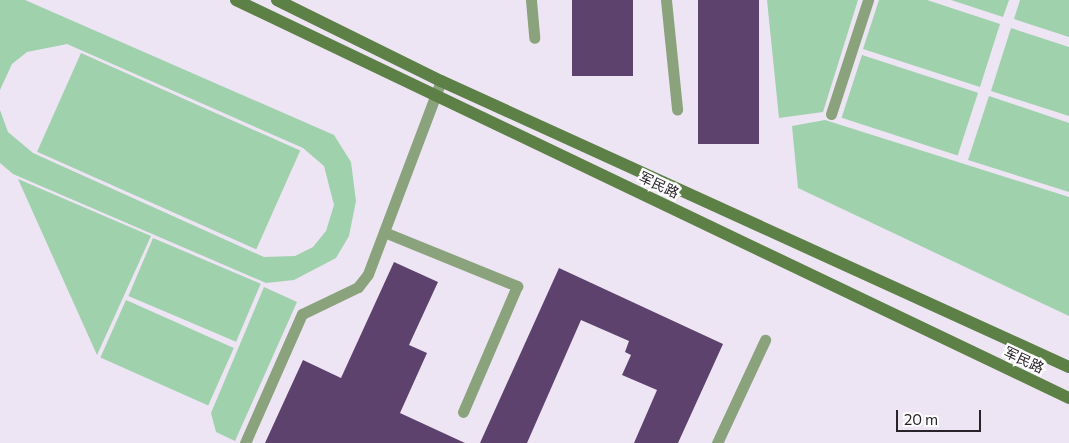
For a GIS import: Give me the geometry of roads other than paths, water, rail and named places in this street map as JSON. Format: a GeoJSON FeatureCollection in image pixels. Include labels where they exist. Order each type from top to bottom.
{"type":"FeatureCollection","features":[{"type":"Feature","properties":{"kind":"street","name":"军民路"},"geometry":{"type":"LineString","coordinates":[[236,0],[1069,398]]}},
{"type":"Feature","properties":{"kind":"street","name":"军民路"},"geometry":{"type":"LineString","coordinates":[[277,0],[441,81],[1069,367]]}},
{"type":"Feature","properties":{"kind":"lane"},"geometry":{"type":"LineString","coordinates":[[531,0],[534,38]]}},
{"type":"Feature","properties":{"kind":"lane"},"geometry":{"type":"LineString","coordinates":[[666,0],[677,109]]}},
{"type":"Feature","properties":{"kind":"lane"},"geometry":{"type":"LineString","coordinates":[[831,114],[868,0]]}},
{"type":"Feature","properties":{"kind":"lane"},"geometry":{"type":"LineString","coordinates":[[245,443],[302,314],[358,287],[368,274],[441,81]]}},
{"type":"Feature","properties":{"kind":"lane"},"geometry":{"type":"LineString","coordinates":[[384,232],[517,286],[463,412]]}},
{"type":"Feature","properties":{"kind":"lane"},"geometry":{"type":"LineString","coordinates":[[717,443],[765,340]]}}]}
